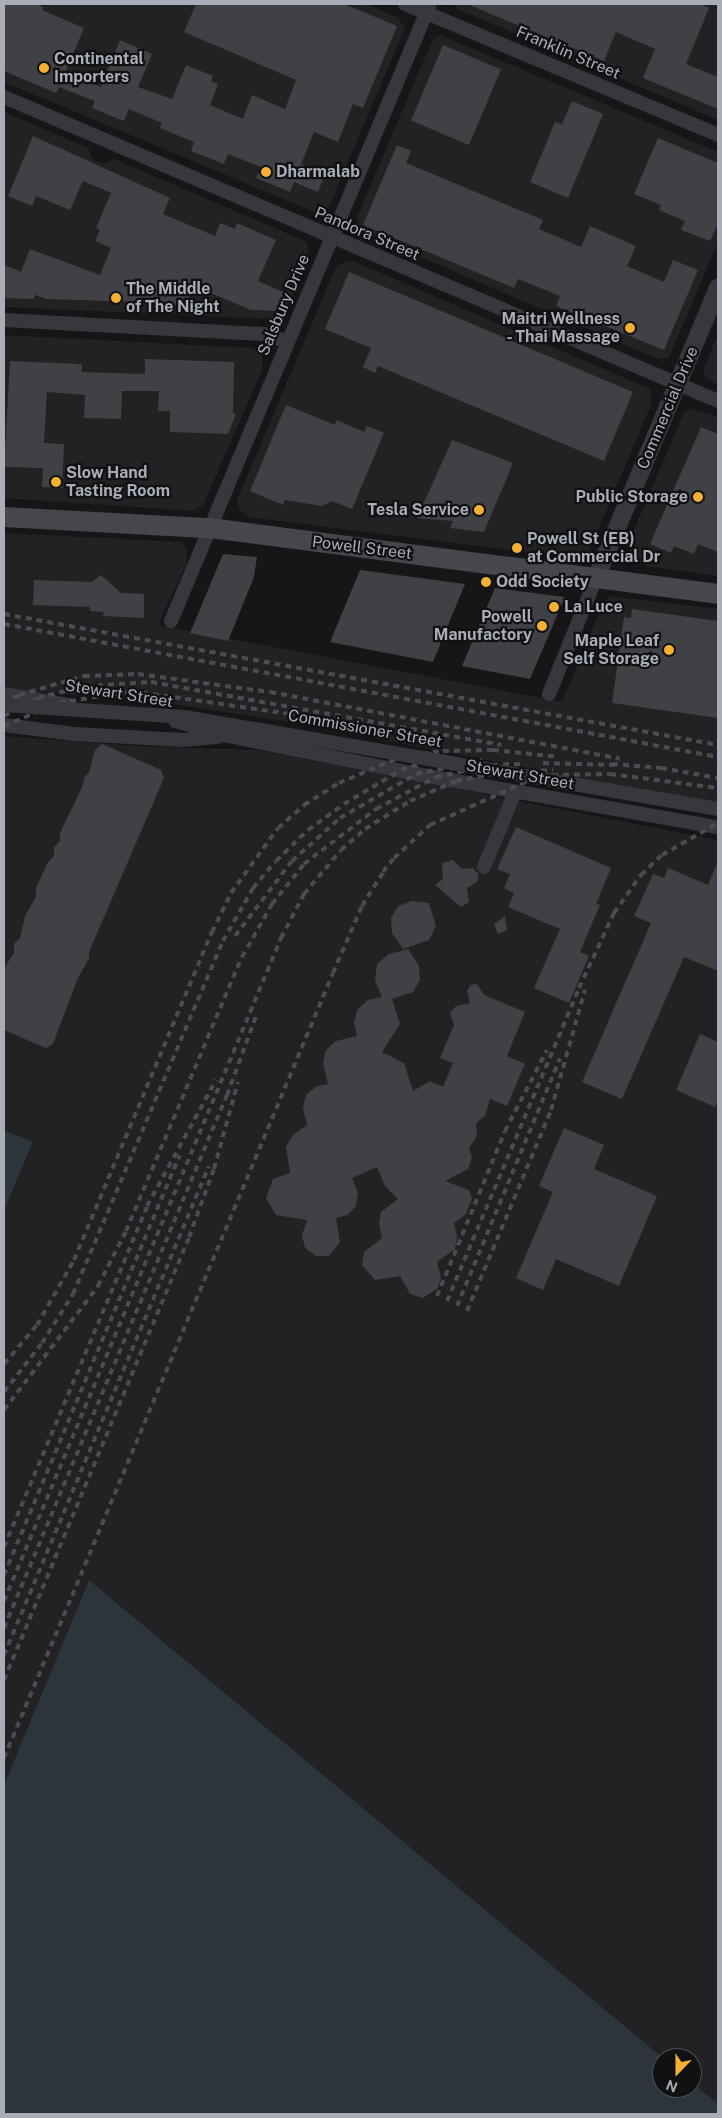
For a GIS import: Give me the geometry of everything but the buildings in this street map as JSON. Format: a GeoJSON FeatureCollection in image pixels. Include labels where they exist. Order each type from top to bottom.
{"type":"FeatureCollection","features":[{"type":"Feature","properties":{"kind":"main road","name":"Powell Street"},"geometry":{"type":"LineString","coordinates":[[4,517],[210,528],[718,594]]}},
{"type":"Feature","properties":{"kind":"street","name":"Franklin Street"},"geometry":{"type":"LineString","coordinates":[[405,4],[429,8],[718,135]]}},
{"type":"Feature","properties":{"kind":"street","name":"Salsbury Drive"},"geometry":{"type":"LineString","coordinates":[[171,621],[429,8]]}},
{"type":"Feature","properties":{"kind":"street","name":"Pandora Street"},"geometry":{"type":"LineString","coordinates":[[4,97],[331,238],[718,401]]}},
{"type":"Feature","properties":{"kind":"street","name":"Commercial Drive"},"geometry":{"type":"LineString","coordinates":[[549,694],[718,288]]}},
{"type":"Feature","properties":{"kind":"street"},"geometry":{"type":"LineString","coordinates":[[4,320],[264,334],[288,342]]}},
{"type":"Feature","properties":{"kind":"street","name":"Stewart Street"},"geometry":{"type":"LineString","coordinates":[[4,694],[180,722],[228,736],[515,792],[718,827]]}},
{"type":"Feature","properties":{"kind":"street","name":"Commissioner Street"},"geometry":{"type":"LineString","coordinates":[[4,705],[203,720],[718,809]]}},
{"type":"Feature","properties":{"kind":"street","name":"Stewart Street"},"geometry":{"type":"LineString","coordinates":[[4,725],[74,734],[183,740],[228,736]]}},
{"type":"Feature","properties":{"kind":"street"},"geometry":{"type":"LineString","coordinates":[[484,867],[515,792]]}},
{"type":"Feature","properties":{"kind":"shaded area"},"geometry":{"type":"Polygon","coordinates":[[[4,4],[366,4],[398,18],[405,28],[329,207],[319,214],[4,82],[4,4]]]}},
{"type":"Feature","properties":{"kind":"shaded area"},"geometry":{"type":"Polygon","coordinates":[[[452,4],[718,4],[718,120],[460,10],[452,4]]]}},
{"type":"Feature","properties":{"kind":"shaded area"},"geometry":{"type":"Polygon","coordinates":[[[440,35],[718,152],[718,242],[669,358],[658,359],[360,231],[357,217],[432,41],[440,35]]]}},
{"type":"Feature","properties":{"kind":"shaded area"},"geometry":{"type":"Polygon","coordinates":[[[4,112],[88,148],[93,160],[104,164],[114,159],[307,242],[308,257],[286,312],[280,318],[272,319],[4,307],[4,112]]]}},
{"type":"Feature","properties":{"kind":"shaded area"},"geometry":{"type":"Polygon","coordinates":[[[353,261],[650,389],[652,403],[588,553],[573,558],[249,517],[239,510],[237,500],[335,269],[344,262],[353,261]]]}},
{"type":"Feature","properties":{"kind":"shaded area"},"geometry":{"type":"Polygon","coordinates":[[[718,333],[718,385],[707,378],[703,371],[718,333]]]}},
{"type":"Feature","properties":{"kind":"shaded area"},"geometry":{"type":"Polygon","coordinates":[[[4,335],[251,348],[262,353],[263,368],[203,505],[193,511],[4,498],[4,335]]]}},
{"type":"Feature","properties":{"kind":"shaded area"},"geometry":{"type":"Polygon","coordinates":[[[689,408],[718,417],[718,576],[646,566],[634,558],[629,549],[631,537],[683,415],[689,408]]]}},
{"type":"Feature","properties":{"kind":"shaded area"},"geometry":{"type":"Polygon","coordinates":[[[4,533],[182,542],[187,550],[186,565],[158,625],[562,702],[603,604],[609,596],[718,609],[718,805],[302,724],[153,701],[4,689],[4,533]]]}},
{"type":"Feature","properties":{"kind":"shaded area"},"geometry":{"type":"Polygon","coordinates":[[[4,736],[135,746],[258,750],[718,840],[718,2104],[702,2090],[702,2048],[652,2049],[89,1580],[4,1785],[4,1211],[33,1143],[4,1130],[4,736]]]}},
{"type":"Feature","properties":{"kind":"shaded area"},"geometry":{"type":"Polygon","coordinates":[[[4,1130],[33,1142],[4,1211],[4,1130]]]}},
{"type":"Feature","properties":{"kind":"shaded area"},"geometry":{"type":"Polygon","coordinates":[[[89,1580],[652,2049],[652,2098],[702,2098],[702,2090],[718,2104],[718,2114],[4,2114],[4,1785],[89,1580]]]}},
{"type":"Feature","properties":{"kind":"railway"},"geometry":{"type":"LineString","coordinates":[[4,614],[718,745]]}},
{"type":"Feature","properties":{"kind":"railway"},"geometry":{"type":"LineString","coordinates":[[4,624],[718,757]]}},
{"type":"Feature","properties":{"kind":"railway"},"geometry":{"type":"LineString","coordinates":[[4,704],[19,695],[84,676],[138,674],[270,692],[620,759]]}},
{"type":"Feature","properties":{"kind":"railway"},"geometry":{"type":"LineString","coordinates":[[4,716],[38,698],[86,686],[151,682],[501,745]]}},
{"type":"Feature","properties":{"kind":"railway"},"geometry":{"type":"LineString","coordinates":[[4,726],[59,703],[131,691],[333,720]]}},
{"type":"Feature","properties":{"kind":"railway"},"geometry":{"type":"LineString","coordinates":[[4,1364],[37,1325],[74,1260],[212,932],[231,893],[278,828],[304,805],[339,783],[400,757],[443,751],[493,750],[559,757]]}},
{"type":"Feature","properties":{"kind":"railway"},"geometry":{"type":"LineString","coordinates":[[4,1392],[42,1343],[73,1294],[223,941],[253,888],[276,861],[308,830],[344,804],[401,770],[446,756]]}},
{"type":"Feature","properties":{"kind":"railway"},"geometry":{"type":"LineString","coordinates":[[235,936],[292,861],[340,818],[416,774],[483,760]]}},
{"type":"Feature","properties":{"kind":"railway"},"geometry":{"type":"LineString","coordinates":[[543,763],[617,765]]}},
{"type":"Feature","properties":{"kind":"railway"},"geometry":{"type":"LineString","coordinates":[[4,1410],[98,1286],[126,1231],[242,957],[272,904],[304,864],[376,809],[436,777],[492,765],[523,764]]}},
{"type":"Feature","properties":{"kind":"railway"},"geometry":{"type":"LineString","coordinates":[[612,764],[661,768],[718,778]]}},
{"type":"Feature","properties":{"kind":"railway"},"geometry":{"type":"LineString","coordinates":[[4,1601],[281,938],[304,894],[341,850],[365,829],[410,801],[456,781],[497,773],[553,770]]}},
{"type":"Feature","properties":{"kind":"railway"},"geometry":{"type":"LineString","coordinates":[[4,1758],[333,973],[362,906],[383,872],[394,858],[430,825],[530,780],[552,775],[610,774],[718,788]]}},
{"type":"Feature","properties":{"kind":"railway"},"geometry":{"type":"LineString","coordinates":[[447,1301],[579,988],[614,913],[641,875],[662,855],[718,823]]}},
{"type":"Feature","properties":{"kind":"railway"},"geometry":{"type":"LineString","coordinates":[[467,1311],[551,1110],[585,990]]}},
{"type":"Feature","properties":{"kind":"railway"},"geometry":{"type":"LineString","coordinates":[[4,1628],[227,1095],[256,1016]]}},
{"type":"Feature","properties":{"kind":"railway"},"geometry":{"type":"LineString","coordinates":[[437,1296],[505,1131],[547,1050]]}},
{"type":"Feature","properties":{"kind":"railway"},"geometry":{"type":"LineString","coordinates":[[457,1306],[560,1059]]}},
{"type":"Feature","properties":{"kind":"railway"},"geometry":{"type":"LineString","coordinates":[[4,1547],[147,1206],[216,1080]]}},
{"type":"Feature","properties":{"kind":"railway"},"geometry":{"type":"LineString","coordinates":[[4,1680],[189,1237],[214,1169],[238,1082]]}},
{"type":"Feature","properties":{"kind":"railway"},"geometry":{"type":"LineString","coordinates":[[4,1575],[180,1155]]}},
{"type":"Feature","properties":{"kind":"railway"},"geometry":{"type":"LineString","coordinates":[[4,1655],[209,1166]]}},
{"type":"Feature","properties":{"kind":"place","name":"Continental Importers"},"geometry":{"type":"Point","coordinates":[44,68]}},
{"type":"Feature","properties":{"kind":"place","name":"Dharmalab"},"geometry":{"type":"Point","coordinates":[266,172]}},
{"type":"Feature","properties":{"kind":"place","name":"The Middle of The Night"},"geometry":{"type":"Point","coordinates":[116,298]}},
{"type":"Feature","properties":{"kind":"place","name":"Maitri Wellness - Thai Massage"},"geometry":{"type":"Point","coordinates":[630,328]}},
{"type":"Feature","properties":{"kind":"place","name":"Slow Hand Tasting Room"},"geometry":{"type":"Point","coordinates":[56,482]}},
{"type":"Feature","properties":{"kind":"place","name":"Public Storage"},"geometry":{"type":"Point","coordinates":[698,497]}},
{"type":"Feature","properties":{"kind":"place","name":"Tesla Service"},"geometry":{"type":"Point","coordinates":[479,510]}},
{"type":"Feature","properties":{"kind":"place","name":"Powell St (EB) at Commercial Dr"},"geometry":{"type":"Point","coordinates":[517,548]}},
{"type":"Feature","properties":{"kind":"place","name":"Odd Society"},"geometry":{"type":"Point","coordinates":[486,582]}},
{"type":"Feature","properties":{"kind":"place","name":"La Luce"},"geometry":{"type":"Point","coordinates":[554,607]}},
{"type":"Feature","properties":{"kind":"place","name":"Powell Manufactory"},"geometry":{"type":"Point","coordinates":[542,626]}},
{"type":"Feature","properties":{"kind":"place","name":"Maple Leaf Self Storage"},"geometry":{"type":"Point","coordinates":[669,650]}}]}
